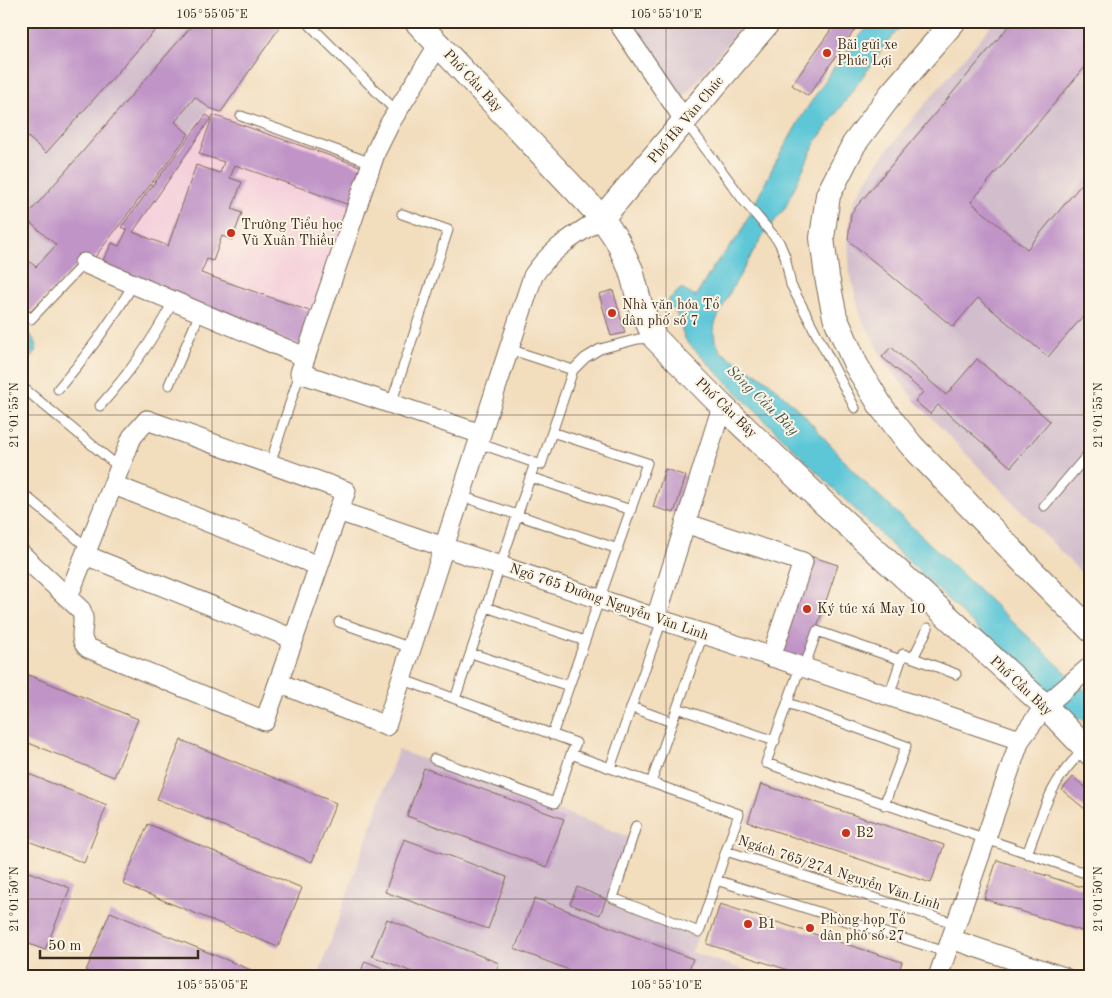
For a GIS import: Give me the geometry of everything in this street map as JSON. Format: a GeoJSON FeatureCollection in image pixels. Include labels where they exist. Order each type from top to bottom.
{"type":"FeatureCollection","features":[{"type":"Feature","properties":{"kind":"street","name":"Phố Cầu Bây"},"geometry":{"type":"LineString","coordinates":[[416,21],[602,218],[617,240],[631,270],[641,308],[655,338],[722,406],[942,613],[1045,706],[1088,751]]}},
{"type":"Feature","properties":{"kind":"street"},"geometry":{"type":"LineString","coordinates":[[617,21],[685,121]]}},
{"type":"Feature","properties":{"kind":"street","name":"Phố Hà Văn Chúc"},"geometry":{"type":"LineString","coordinates":[[602,218],[769,21]]}},
{"type":"Feature","properties":{"kind":"street"},"geometry":{"type":"LineString","coordinates":[[954,21],[892,94],[854,144],[828,195],[822,238],[826,277],[835,317],[856,365],[882,408],[912,445],[1091,630]]}},
{"type":"Feature","properties":{"kind":"street"},"geometry":{"type":"LineString","coordinates":[[303,365],[383,136],[439,44]]}},
{"type":"Feature","properties":{"kind":"street"},"geometry":{"type":"LineString","coordinates":[[279,683],[386,726],[533,276],[543,261],[560,246],[602,218]]}},
{"type":"Feature","properties":{"kind":"street"},"geometry":{"type":"LineString","coordinates":[[84,263],[200,314],[303,365],[391,404],[479,439]]}},
{"type":"Feature","properties":{"kind":"street"},"geometry":{"type":"LineString","coordinates":[[659,619],[685,523],[722,406]]}},
{"type":"Feature","properties":{"kind":"street"},"geometry":{"type":"LineString","coordinates":[[21,554],[68,597],[84,615],[81,638],[83,644],[88,648],[265,721],[346,491],[146,420],[132,437],[68,597]]}},
{"type":"Feature","properties":{"kind":"street"},"geometry":{"type":"LineString","coordinates":[[117,476],[319,566]]}},
{"type":"Feature","properties":{"kind":"street","name":"Ngõ 765 Đường Nguyễn Văn Linh"},"geometry":{"type":"LineString","coordinates":[[338,511],[1020,740]]}},
{"type":"Feature","properties":{"kind":"street"},"geometry":{"type":"LineString","coordinates":[[685,523],[803,562],[771,657]]}},
{"type":"Feature","properties":{"kind":"street"},"geometry":{"type":"LineString","coordinates":[[87,552],[294,639]]}},
{"type":"Feature","properties":{"kind":"street"},"geometry":{"type":"LineString","coordinates":[[938,977],[1020,740],[1045,706],[1090,666]]}},
{"type":"Feature","properties":{"kind":"street"},"geometry":{"type":"LineString","coordinates":[[952,938],[1064,977]]}},
{"type":"Feature","properties":{"kind":"lane"},"geometry":{"type":"LineString","coordinates":[[306,21],[397,112]]}},
{"type":"Feature","properties":{"kind":"lane"},"geometry":{"type":"LineString","coordinates":[[241,116],[372,163]]}},
{"type":"Feature","properties":{"kind":"lane"},"geometry":{"type":"LineString","coordinates":[[685,121],[744,201],[780,242],[791,284],[855,408]]}},
{"type":"Feature","properties":{"kind":"lane"},"geometry":{"type":"LineString","coordinates":[[391,404],[448,230],[402,214]]}},
{"type":"Feature","properties":{"kind":"lane"},"geometry":{"type":"LineString","coordinates":[[21,311],[31,319],[84,263]]}},
{"type":"Feature","properties":{"kind":"lane"},"geometry":{"type":"LineString","coordinates":[[58,389],[105,330],[134,285]]}},
{"type":"Feature","properties":{"kind":"lane"},"geometry":{"type":"LineString","coordinates":[[100,406],[144,352],[173,302]]}},
{"type":"Feature","properties":{"kind":"lane"},"geometry":{"type":"LineString","coordinates":[[169,385],[200,314]]}},
{"type":"Feature","properties":{"kind":"lane"},"geometry":{"type":"LineString","coordinates":[[479,439],[541,465],[573,370],[585,358],[600,349],[638,339],[655,338]]}},
{"type":"Feature","properties":{"kind":"lane"},"geometry":{"type":"LineString","coordinates":[[509,349],[573,370]]}},
{"type":"Feature","properties":{"kind":"lane"},"geometry":{"type":"LineString","coordinates":[[270,464],[303,365]]}},
{"type":"Feature","properties":{"kind":"lane"},"geometry":{"type":"LineString","coordinates":[[21,386],[117,476]]}},
{"type":"Feature","properties":{"kind":"lane"},"geometry":{"type":"LineString","coordinates":[[552,432],[647,464],[552,735]]}},
{"type":"Feature","properties":{"kind":"lane"},"geometry":{"type":"LineString","coordinates":[[1044,506],[1091,451]]}},
{"type":"Feature","properties":{"kind":"lane"},"geometry":{"type":"LineString","coordinates":[[455,699],[535,464]]}},
{"type":"Feature","properties":{"kind":"lane"},"geometry":{"type":"LineString","coordinates":[[530,477],[631,510]]}},
{"type":"Feature","properties":{"kind":"lane"},"geometry":{"type":"LineString","coordinates":[[21,492],[87,552]]}},
{"type":"Feature","properties":{"kind":"lane"},"geometry":{"type":"LineString","coordinates":[[460,496],[618,549]]}},
{"type":"Feature","properties":{"kind":"lane"},"geometry":{"type":"LineString","coordinates":[[486,607],[585,641]]}},
{"type":"Feature","properties":{"kind":"lane"},"geometry":{"type":"LineString","coordinates":[[610,768],[659,619]]}},
{"type":"Feature","properties":{"kind":"lane"},"geometry":{"type":"LineString","coordinates":[[339,622],[411,648]]}},
{"type":"Feature","properties":{"kind":"lane"},"geometry":{"type":"LineString","coordinates":[[913,658],[928,628]]}},
{"type":"Feature","properties":{"kind":"lane"},"geometry":{"type":"LineString","coordinates":[[901,660],[817,630],[766,764],[985,840],[1090,874]]}},
{"type":"Feature","properties":{"kind":"lane"},"geometry":{"type":"LineString","coordinates":[[651,783],[703,634]]}},
{"type":"Feature","properties":{"kind":"lane"},"geometry":{"type":"LineString","coordinates":[[471,653],[569,686]]}},
{"type":"Feature","properties":{"kind":"lane"},"geometry":{"type":"LineString","coordinates":[[889,697],[903,654],[956,674]]}},
{"type":"Feature","properties":{"kind":"lane"},"geometry":{"type":"LineString","coordinates":[[401,679],[576,743],[555,803],[434,759]]}},
{"type":"Feature","properties":{"kind":"lane"},"geometry":{"type":"LineString","coordinates":[[788,702],[906,746],[884,804]]}},
{"type":"Feature","properties":{"kind":"lane"},"geometry":{"type":"LineString","coordinates":[[631,707],[672,722]]}},
{"type":"Feature","properties":{"kind":"lane"},"geometry":{"type":"LineString","coordinates":[[677,708],[775,741]]}},
{"type":"Feature","properties":{"kind":"lane"},"geometry":{"type":"LineString","coordinates":[[1027,854],[1057,780],[1070,763],[1088,751]]}},
{"type":"Feature","properties":{"kind":"lane"},"geometry":{"type":"LineString","coordinates":[[571,754],[739,814],[726,851]]}},
{"type":"Feature","properties":{"kind":"lane","name":"Ngách 765/27A Nguyễn Văn Linh"},"geometry":{"type":"LineString","coordinates":[[636,826],[613,898],[699,932],[726,851],[952,938]]}},
{"type":"Feature","properties":{"kind":"lane"},"geometry":{"type":"LineString","coordinates":[[716,880],[952,938]]}},
{"type":"Feature","properties":{"kind":"shaded area"},"geometry":{"type":"Polygon","coordinates":[[[21,21],[284,21],[221,112],[209,108],[89,265],[82,260],[28,314],[21,309],[21,21]]]}},
{"type":"Feature","properties":{"kind":"shaded area"},"geometry":{"type":"Polygon","coordinates":[[[627,21],[746,21],[679,103],[627,21]]]}},
{"type":"Feature","properties":{"kind":"shaded area"},"geometry":{"type":"Polygon","coordinates":[[[995,21],[1091,21],[1091,583],[915,401],[882,357],[861,317],[850,274],[848,240],[854,200],[876,165],[903,130],[995,21]]]}},
{"type":"Feature","properties":{"kind":"shaded area","name":"Trường Tiểu học Vũ Xuân Thiều"},"geometry":{"type":"Polygon","coordinates":[[[209,108],[369,164],[306,351],[89,265],[209,108]]]}},
{"type":"Feature","properties":{"kind":"shaded area"},"geometry":{"type":"Polygon","coordinates":[[[398,750],[630,837],[610,902],[698,936],[692,952],[752,973],[751,977],[318,977],[398,750]]]}},
{"type":"Feature","properties":{"kind":"water","name":"Sông Cầu Bây"},"geometry":{"type":"Polygon","coordinates":[[[873,21],[905,21],[883,48],[815,143],[785,208],[762,237],[729,294],[715,323],[715,341],[721,352],[768,381],[802,413],[858,476],[1091,696],[1091,728],[1080,718],[1066,713],[781,436],[687,342],[677,314],[669,307],[669,299],[682,288],[688,293],[695,295],[695,298],[714,266],[740,234],[774,165],[802,116],[838,61],[873,21]]]}},
{"type":"Feature","properties":{"kind":"water"},"geometry":{"type":"Polygon","coordinates":[[[21,332],[30,334],[37,345],[34,354],[21,366],[21,332]]]}},
{"type":"Feature","properties":{"kind":"building"},"geometry":{"type":"Polygon","coordinates":[[[21,21],[152,21],[158,27],[46,153],[21,131],[21,21]]]}},
{"type":"Feature","properties":{"kind":"building"},"geometry":{"type":"Polygon","coordinates":[[[196,21],[284,21],[221,112],[209,108],[195,97],[175,122],[189,134],[89,265],[82,260],[28,314],[21,309],[21,254],[36,267],[56,245],[25,218],[196,21]]]}},
{"type":"Feature","properties":{"kind":"building","name":"Bãi gửi xe Phúc Lợi"},"geometry":{"type":"Polygon","coordinates":[[[837,21],[861,21],[808,96],[792,85],[837,21]]]}},
{"type":"Feature","properties":{"kind":"building"},"geometry":{"type":"Polygon","coordinates":[[[1013,21],[1091,21],[1091,60],[971,202],[1027,249],[1091,173],[1091,307],[1048,357],[978,298],[953,327],[848,240],[851,213],[1013,21]]]}},
{"type":"Feature","properties":{"kind":"building"},"geometry":{"type":"Polygon","coordinates":[[[206,115],[211,118],[133,232],[168,246],[196,165],[220,173],[224,162],[199,154],[213,115],[368,169],[355,207],[235,165],[230,178],[242,182],[232,209],[242,213],[232,240],[222,236],[213,261],[207,259],[201,273],[318,314],[307,347],[179,302],[100,266],[112,243],[119,246],[127,230],[121,227],[206,115]]]}},
{"type":"Feature","properties":{"kind":"building","name":"Nhà văn hóa Tổ dân phố số 7"},"geometry":{"type":"Polygon","coordinates":[[[613,290],[625,333],[611,336],[599,294],[613,290]]]}},
{"type":"Feature","properties":{"kind":"building"},"geometry":{"type":"Polygon","coordinates":[[[891,347],[946,395],[977,359],[1050,421],[1011,467],[938,405],[930,414],[915,401],[923,392],[882,357],[891,347]]]}},
{"type":"Feature","properties":{"kind":"building"},"geometry":{"type":"Polygon","coordinates":[[[665,469],[686,476],[674,513],[653,507],[665,469]]]}},
{"type":"Feature","properties":{"kind":"building","name":"Ký túc xá May 10"},"geometry":{"type":"Polygon","coordinates":[[[810,556],[838,565],[805,663],[777,654],[810,556]]]}},
{"type":"Feature","properties":{"kind":"building"},"geometry":{"type":"Polygon","coordinates":[[[21,672],[138,719],[114,777],[21,740],[21,672]]]}},
{"type":"Feature","properties":{"kind":"building"},"geometry":{"type":"Polygon","coordinates":[[[181,740],[336,803],[312,862],[157,799],[181,740]]]}},
{"type":"Feature","properties":{"kind":"building"},"geometry":{"type":"Polygon","coordinates":[[[424,768],[564,819],[547,867],[407,816],[424,768]]]}},
{"type":"Feature","properties":{"kind":"building"},"geometry":{"type":"Polygon","coordinates":[[[21,771],[107,805],[84,863],[21,838],[21,771]]]}},
{"type":"Feature","properties":{"kind":"building"},"geometry":{"type":"Polygon","coordinates":[[[1073,777],[1091,792],[1091,814],[1062,790],[1073,777]]]}},
{"type":"Feature","properties":{"kind":"building","name":"B2"},"geometry":{"type":"Polygon","coordinates":[[[761,784],[944,845],[931,883],[748,822],[761,784]]]}},
{"type":"Feature","properties":{"kind":"building"},"geometry":{"type":"Polygon","coordinates":[[[148,824],[302,888],[278,947],[123,884],[148,824]]]}},
{"type":"Feature","properties":{"kind":"building"},"geometry":{"type":"Polygon","coordinates":[[[404,839],[507,877],[488,929],[385,892],[404,839]]]}},
{"type":"Feature","properties":{"kind":"building"},"geometry":{"type":"Polygon","coordinates":[[[997,860],[1091,890],[1091,934],[984,899],[997,860]]]}},
{"type":"Feature","properties":{"kind":"building"},"geometry":{"type":"Polygon","coordinates":[[[21,869],[70,888],[45,950],[21,941],[21,869]]]}},
{"type":"Feature","properties":{"kind":"building"},"geometry":{"type":"Polygon","coordinates":[[[577,887],[606,899],[600,915],[570,904],[577,887]]]}},
{"type":"Feature","properties":{"kind":"building"},"geometry":{"type":"Polygon","coordinates":[[[535,898],[693,959],[686,977],[587,977],[515,949],[535,898]]]}},
{"type":"Feature","properties":{"kind":"building","name":"B1"},"geometry":{"type":"Polygon","coordinates":[[[720,904],[902,962],[897,977],[810,977],[707,944],[720,904]]]}},
{"type":"Feature","properties":{"kind":"building"},"geometry":{"type":"Polygon","coordinates":[[[110,912],[268,977],[99,977],[86,971],[110,912]]]}},
{"type":"Feature","properties":{"kind":"building"},"geometry":{"type":"Polygon","coordinates":[[[387,919],[499,963],[494,977],[425,977],[372,956],[387,919]]]}},
{"type":"Feature","properties":{"kind":"building"},"geometry":{"type":"Polygon","coordinates":[[[365,961],[405,977],[359,977],[365,961]]]}},
{"type":"Feature","properties":{"kind":"place","name":"Bãi gửi xe Phúc Lợi"},"geometry":{"type":"Point","coordinates":[827,53]}},
{"type":"Feature","properties":{"kind":"place","name":"Trường Tiểu học Vũ Xuân Thiều"},"geometry":{"type":"Point","coordinates":[231,233]}},
{"type":"Feature","properties":{"kind":"place","name":"Nhà văn hóa Tổ dân phố số 7"},"geometry":{"type":"Point","coordinates":[612,313]}},
{"type":"Feature","properties":{"kind":"place","name":"Ký túc xá May 10"},"geometry":{"type":"Point","coordinates":[807,609]}},
{"type":"Feature","properties":{"kind":"place","name":"B2"},"geometry":{"type":"Point","coordinates":[846,833]}},
{"type":"Feature","properties":{"kind":"place","name":"B1"},"geometry":{"type":"Point","coordinates":[748,924]}},
{"type":"Feature","properties":{"kind":"place","name":"Phòng họp Tổ dân phố số 27"},"geometry":{"type":"Point","coordinates":[810,928]}}]}
